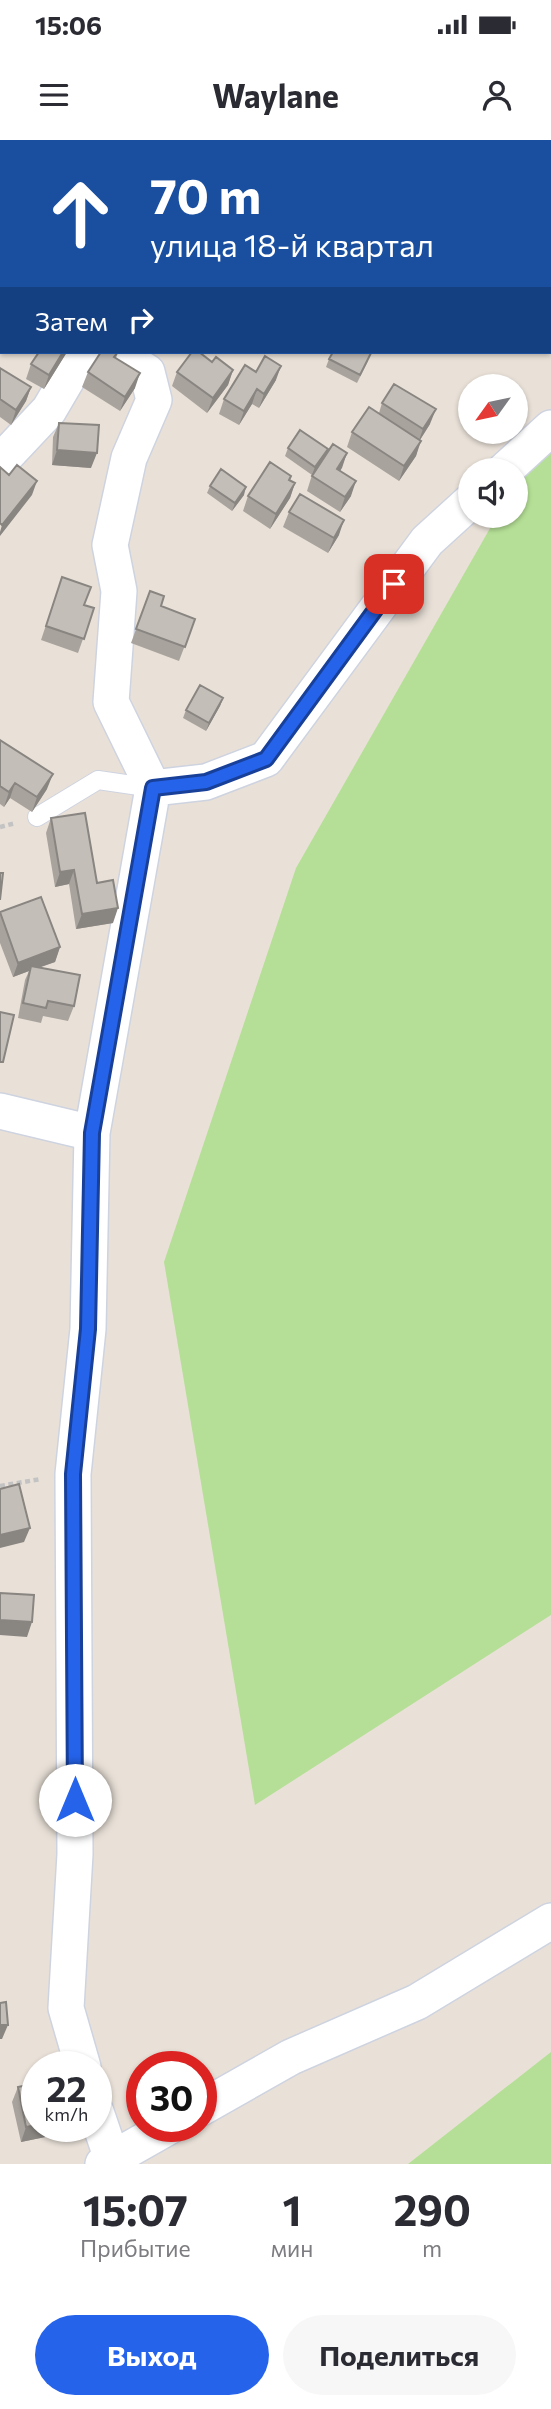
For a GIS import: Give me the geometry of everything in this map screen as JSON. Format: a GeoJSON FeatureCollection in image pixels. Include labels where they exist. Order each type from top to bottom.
{"type":"FeatureCollection","features":[{"type":"Feature","properties":{"kind":"street"},"geometry":{"type":"LineString","coordinates":[[0,462],[50,410],[82,354]]}},
{"type":"Feature","properties":{"kind":"street"},"geometry":{"type":"LineString","coordinates":[[78,2051],[66,2008],[75,1854],[73,1474],[88,1329],[92,1133],[153,788],[111,702],[119,592],[110,545],[129,458],[154,400],[147,372],[119,354]]}},
{"type":"Feature","properties":{"kind":"street"},"geometry":{"type":"LineString","coordinates":[[518,458],[551,428]]}},
{"type":"Feature","properties":{"kind":"street"},"geometry":{"type":"LineString","coordinates":[[153,788],[206,782],[266,759],[426,541],[458,513]]}},
{"type":"Feature","properties":{"kind":"street"},"geometry":{"type":"LineString","coordinates":[[0,1111],[92,1133]]}},
{"type":"Feature","properties":{"kind":"street"},"geometry":{"type":"LineString","coordinates":[[217,2099],[291,2057],[417,2002],[551,1921]]}},
{"type":"Feature","properties":{"kind":"street"},"geometry":{"type":"LineString","coordinates":[[103,2142],[108,2162],[142,2142]]}},
{"type":"Feature","properties":{"kind":"lane"},"geometry":{"type":"LineString","coordinates":[[37,817],[98,780],[153,788]]}},
{"type":"Feature","properties":{"kind":"path"},"geometry":{"type":"LineString","coordinates":[[0,1486],[73,1474]]}},
{"type":"Feature","properties":{"kind":"green space"},"geometry":{"type":"Polygon","coordinates":[[[551,422],[551,1615],[255,1805],[164,1262],[296,868],[490,528],[528,528],[528,462],[551,422]]]}},
{"type":"Feature","properties":{"kind":"green space"},"geometry":{"type":"Polygon","coordinates":[[[551,2052],[551,2164],[408,2164],[551,2052]]]}},
{"type":"Feature","properties":{"kind":"building"},"geometry":{"type":"Polygon","coordinates":[[[38,354],[62,354],[49,375],[31,364],[38,354]]]}},
{"type":"Feature","properties":{"kind":"building"},"geometry":{"type":"Polygon","coordinates":[[[100,354],[116,354],[114,357],[140,373],[125,397],[88,372],[100,354]]]}},
{"type":"Feature","properties":{"kind":"building"},"geometry":{"type":"Polygon","coordinates":[[[190,354],[202,354],[212,362],[216,357],[233,370],[213,398],[177,372],[190,354]]]}},
{"type":"Feature","properties":{"kind":"building"},"geometry":{"type":"Polygon","coordinates":[[[332,354],[370,354],[360,375],[329,359],[332,354]]]}},
{"type":"Feature","properties":{"kind":"building"},"geometry":{"type":"Polygon","coordinates":[[[265,356],[281,366],[264,394],[257,389],[244,411],[224,399],[245,365],[256,372],[265,356]]]}},
{"type":"Feature","properties":{"kind":"building"},"geometry":{"type":"Polygon","coordinates":[[[0,368],[31,387],[16,410],[0,399],[0,368]]]}},
{"type":"Feature","properties":{"kind":"building"},"geometry":{"type":"Polygon","coordinates":[[[394,384],[436,409],[423,429],[382,403],[394,384]]]}},
{"type":"Feature","properties":{"kind":"building"},"geometry":{"type":"Polygon","coordinates":[[[369,407],[421,441],[404,466],[352,432],[369,407]]]}},
{"type":"Feature","properties":{"kind":"building"},"geometry":{"type":"Polygon","coordinates":[[[59,423],[99,425],[97,453],[57,450],[59,423]]]}},
{"type":"Feature","properties":{"kind":"building"},"geometry":{"type":"Polygon","coordinates":[[[300,430],[328,449],[315,467],[288,448],[300,430]]]}},
{"type":"Feature","properties":{"kind":"building"},"geometry":{"type":"Polygon","coordinates":[[[333,444],[347,453],[337,469],[356,481],[345,497],[312,476],[333,444]]]}},
{"type":"Feature","properties":{"kind":"building"},"geometry":{"type":"Polygon","coordinates":[[[270,462],[291,476],[289,480],[295,483],[276,514],[248,496],[270,462]]]}},
{"type":"Feature","properties":{"kind":"building"},"geometry":{"type":"Polygon","coordinates":[[[17,465],[37,481],[2,525],[0,467],[9,475],[17,465]]]}},
{"type":"Feature","properties":{"kind":"building"},"geometry":{"type":"Polygon","coordinates":[[[221,469],[246,487],[235,503],[210,486],[221,469]]]}},
{"type":"Feature","properties":{"kind":"building"},"geometry":{"type":"Polygon","coordinates":[[[300,494],[344,520],[334,538],[289,512],[300,494]]]}},
{"type":"Feature","properties":{"kind":"building"},"geometry":{"type":"Polygon","coordinates":[[[62,577],[91,587],[84,605],[94,608],[84,639],[46,626],[62,577]]]}},
{"type":"Feature","properties":{"kind":"building"},"geometry":{"type":"Polygon","coordinates":[[[150,591],[164,596],[161,606],[195,619],[185,647],[136,629],[150,591]]]}},
{"type":"Feature","properties":{"kind":"building"},"geometry":{"type":"Polygon","coordinates":[[[200,685],[223,698],[209,723],[186,710],[200,685]]]}},
{"type":"Feature","properties":{"kind":"building"},"geometry":{"type":"Polygon","coordinates":[[[0,740],[53,774],[37,797],[15,783],[9,792],[0,786],[0,740]]]}},
{"type":"Feature","properties":{"kind":"building"},"geometry":{"type":"Polygon","coordinates":[[[85,813],[97,883],[113,880],[118,908],[82,914],[74,870],[60,872],[51,818],[85,813]]]}},
{"type":"Feature","properties":{"kind":"building"},"geometry":{"type":"Polygon","coordinates":[[[0,873],[3,873],[0,900],[0,873]]]}},
{"type":"Feature","properties":{"kind":"building"},"geometry":{"type":"Polygon","coordinates":[[[41,897],[60,947],[18,963],[0,912],[41,897]]]}},
{"type":"Feature","properties":{"kind":"building"},"geometry":{"type":"Polygon","coordinates":[[[31,966],[80,975],[74,1006],[48,1001],[46,1008],[23,1003],[31,966]]]}},
{"type":"Feature","properties":{"kind":"building"},"geometry":{"type":"Polygon","coordinates":[[[0,1012],[14,1015],[3,1062],[0,1062],[0,1012]]]}},
{"type":"Feature","properties":{"kind":"building"},"geometry":{"type":"Polygon","coordinates":[[[19,1484],[30,1528],[0,1535],[0,1489],[19,1484]]]}},
{"type":"Feature","properties":{"kind":"building"},"geometry":{"type":"Polygon","coordinates":[[[0,1593],[34,1595],[32,1622],[0,1620],[0,1593]]]}},
{"type":"Feature","properties":{"kind":"building"},"geometry":{"type":"Polygon","coordinates":[[[6,2002],[8,2025],[0,2025],[0,2003],[6,2002]]]}},
{"type":"Feature","properties":{"kind":"route"},"geometry":{"type":"LineString","coordinates":[[75,1800],[73,1474],[88,1329],[92,1133],[153,788],[206,782],[266,759],[394,584]]}}]}
